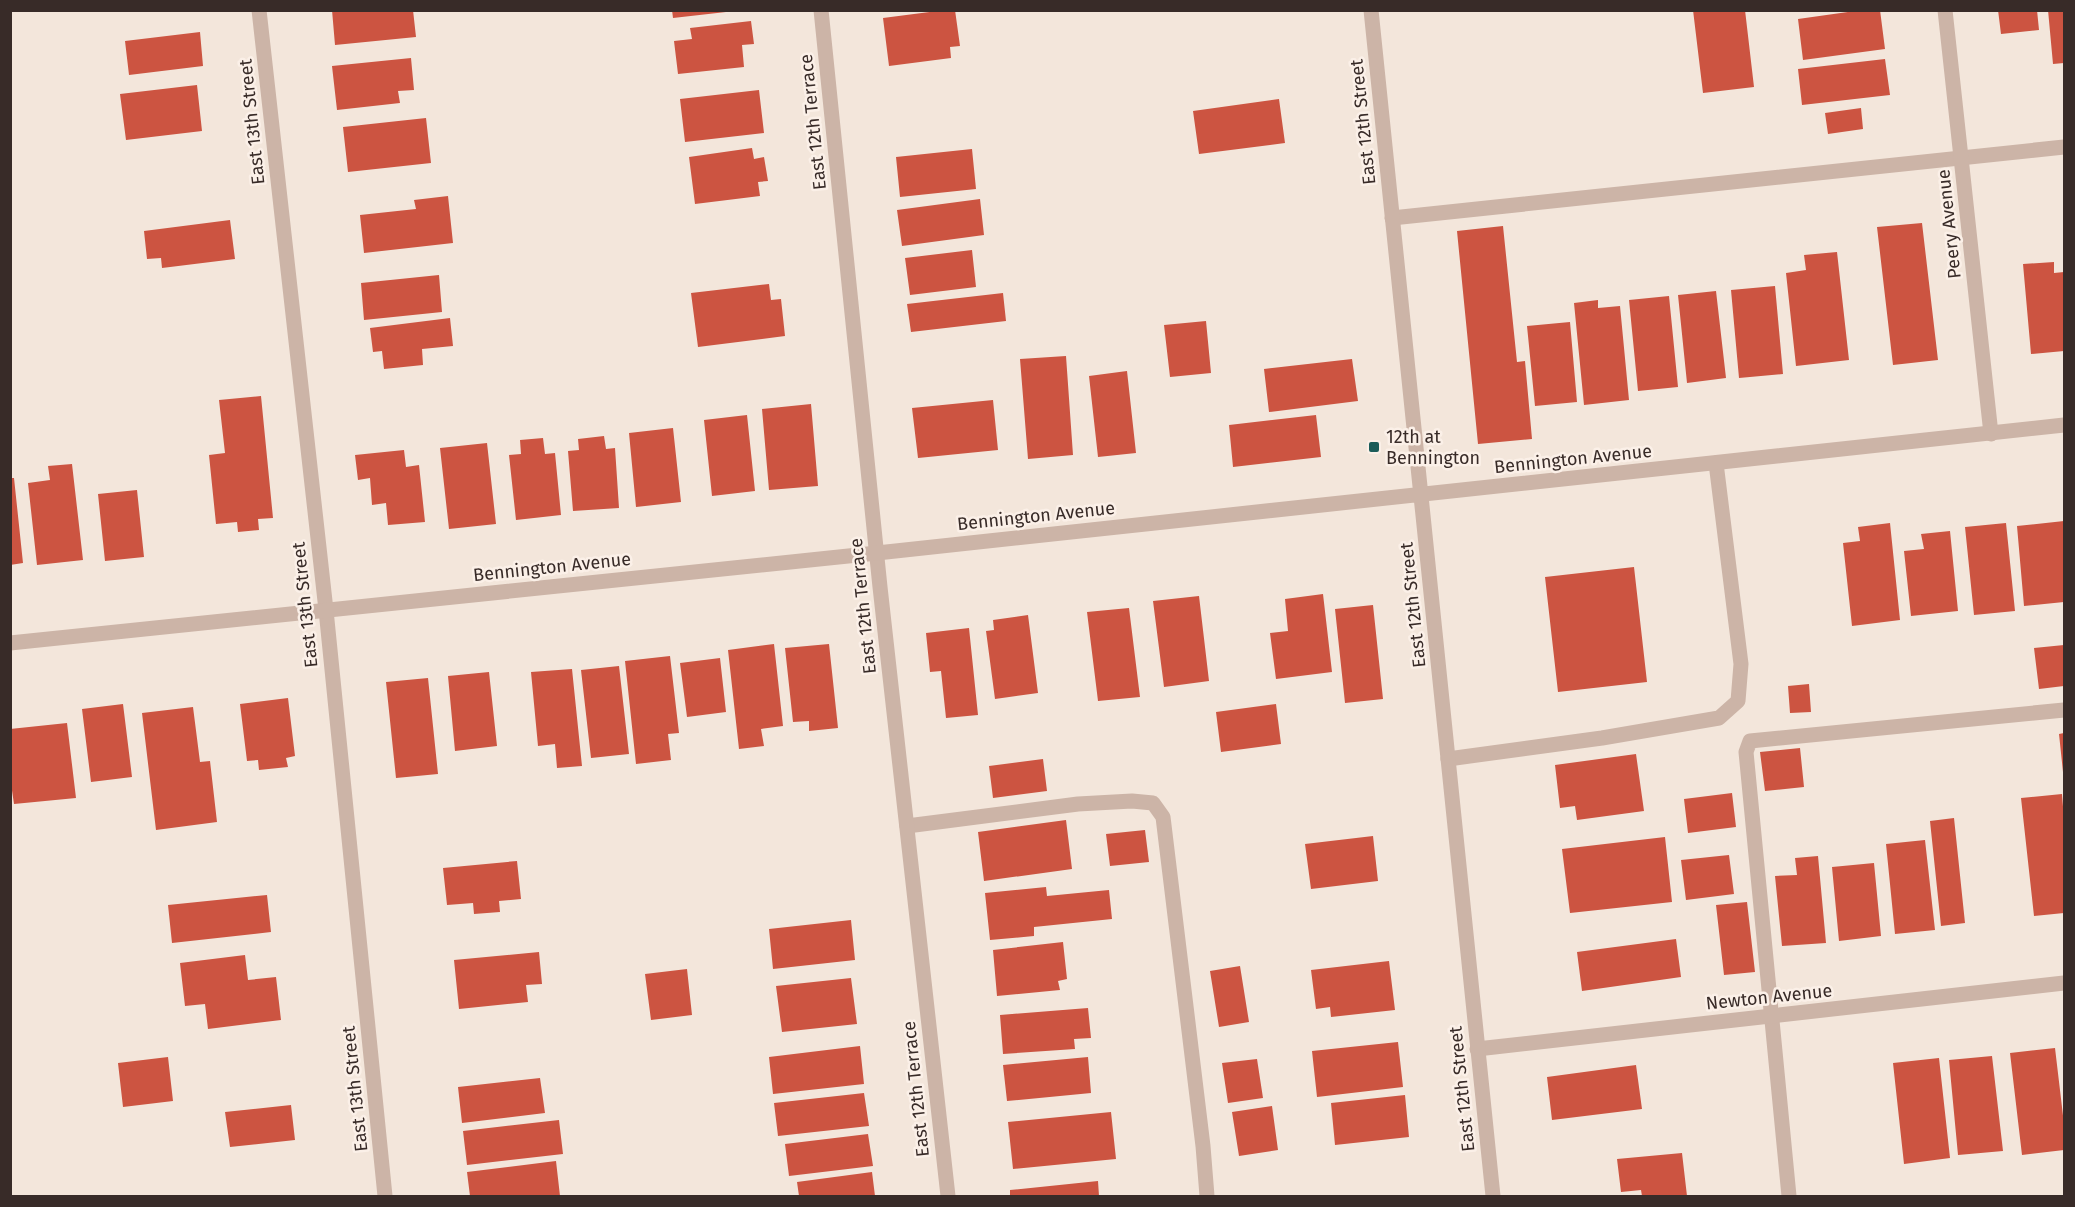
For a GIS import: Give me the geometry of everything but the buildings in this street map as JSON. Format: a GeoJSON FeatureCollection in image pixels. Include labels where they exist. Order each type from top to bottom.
{"type":"FeatureCollection","features":[{"type":"Feature","properties":{"kind":"street","name":"East 13th Street"},"geometry":{"type":"LineString","coordinates":[[259,10],[326,610],[385,1197]]}},
{"type":"Feature","properties":{"kind":"street","name":"East 12th Terrace"},"geometry":{"type":"LineString","coordinates":[[821,10],[877,553],[948,1197]]}},
{"type":"Feature","properties":{"kind":"street","name":"East 12th Street"},"geometry":{"type":"LineString","coordinates":[[1371,10],[1493,1197]]}},
{"type":"Feature","properties":{"kind":"street","name":"Peery Avenue"},"geometry":{"type":"LineString","coordinates":[[1945,10],[1991,434]]}},
{"type":"Feature","properties":{"kind":"street"},"geometry":{"type":"LineString","coordinates":[[1392,218],[2064,147]]}},
{"type":"Feature","properties":{"kind":"street","name":"Bennington Avenue"},"geometry":{"type":"LineString","coordinates":[[10,643],[877,553],[2064,425]]}},
{"type":"Feature","properties":{"kind":"street"},"geometry":{"type":"LineString","coordinates":[[1448,759],[1602,738],[1719,718],[1738,700],[1741,664],[1716,463]]}},
{"type":"Feature","properties":{"kind":"street"},"geometry":{"type":"LineString","coordinates":[[1789,1197],[1746,752],[1749,741],[2064,710]]}},
{"type":"Feature","properties":{"kind":"street"},"geometry":{"type":"LineString","coordinates":[[907,826],[1078,804],[1132,801],[1153,803],[1163,817],[1207,1197]]}},
{"type":"Feature","properties":{"kind":"street","name":"Newton Avenue"},"geometry":{"type":"LineString","coordinates":[[1477,1049],[2064,983]]}},
{"type":"Feature","properties":{"kind":"place","name":"12th at Bennington"},"geometry":{"type":"Point","coordinates":[1374,447]}}]}
